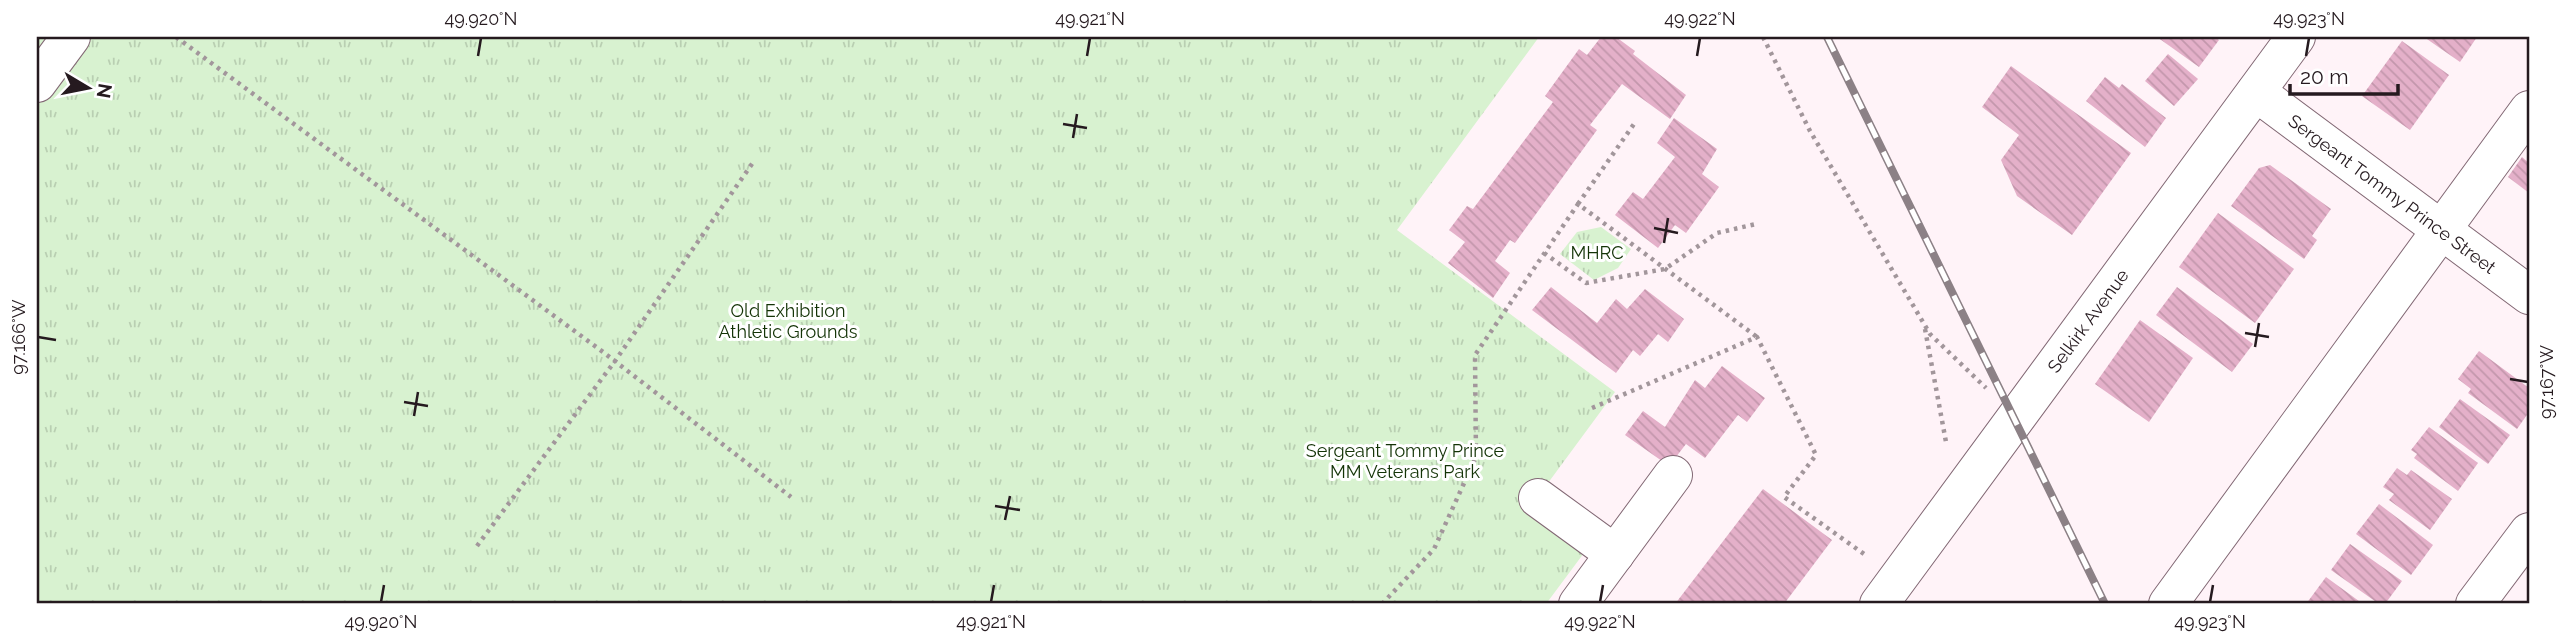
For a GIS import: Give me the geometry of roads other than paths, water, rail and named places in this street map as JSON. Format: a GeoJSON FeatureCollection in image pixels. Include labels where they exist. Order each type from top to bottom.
{"type":"FeatureCollection","features":[{"type":"Feature","properties":{"kind":"main road"},"geometry":{"type":"LineString","coordinates":[[37,83],[71,37]]}},
{"type":"Feature","properties":{"kind":"main road","name":"Selkirk Avenue"},"geometry":{"type":"LineString","coordinates":[[1879,604],[2296,37]]}},
{"type":"Feature","properties":{"kind":"main road","name":"Sergeant Tommy Prince Street"},"geometry":{"type":"LineString","coordinates":[[2256,92],[2529,295]]}},
{"type":"Feature","properties":{"kind":"main road"},"geometry":{"type":"LineString","coordinates":[[2168,604],[2529,110]]}},
{"type":"Feature","properties":{"kind":"main road"},"geometry":{"type":"LineString","coordinates":[[1578,604],[1674,475]]}},
{"type":"Feature","properties":{"kind":"main road"},"geometry":{"type":"LineString","coordinates":[[1538,498],[1615,554]]}},
{"type":"Feature","properties":{"kind":"main road"},"geometry":{"type":"LineString","coordinates":[[2475,604],[2529,532]]}},
{"type":"Feature","properties":{"kind":"railway"},"geometry":{"type":"LineString","coordinates":[[1827,37],[2105,604]]}},
{"type":"Feature","properties":{"kind":"park label","name":"MHRC"},"geometry":{"type":"Point","coordinates":[1597,252]}},
{"type":"Feature","properties":{"kind":"park label","name":"Old Exhibition Athletic Grounds"},"geometry":{"type":"Point","coordinates":[788,320]}},
{"type":"Feature","properties":{"kind":"park label","name":"Sergeant Tommy Prince MM Veterans Park"},"geometry":{"type":"Point","coordinates":[1405,460]}}]}
